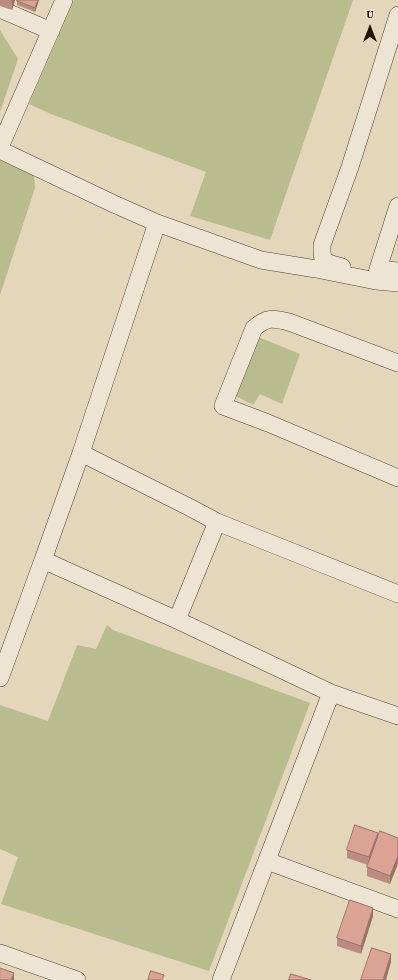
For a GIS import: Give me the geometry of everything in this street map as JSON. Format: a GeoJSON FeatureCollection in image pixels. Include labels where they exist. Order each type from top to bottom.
{"type":"FeatureCollection","features":[{"type":"Feature","properties":{"kind":"street"},"geometry":{"type":"LineString","coordinates":[[0,146],[64,0]]}},
{"type":"Feature","properties":{"kind":"street"},"geometry":{"type":"LineString","coordinates":[[0,9],[51,31]]}},
{"type":"Feature","properties":{"kind":"street"},"geometry":{"type":"LineString","coordinates":[[398,15],[350,167],[322,245],[323,260],[331,264],[377,275],[398,283]]}},
{"type":"Feature","properties":{"kind":"street"},"geometry":{"type":"LineString","coordinates":[[0,150],[157,223],[261,260],[316,269],[377,275],[398,271]]}},
{"type":"Feature","properties":{"kind":"street"},"geometry":{"type":"LineString","coordinates":[[377,275],[398,206]]}},
{"type":"Feature","properties":{"kind":"street"},"geometry":{"type":"LineString","coordinates":[[0,678],[81,453],[157,223]]}},
{"type":"Feature","properties":{"kind":"street"},"geometry":{"type":"LineString","coordinates":[[398,363],[289,322],[276,319],[265,320],[254,328],[223,406],[268,423],[398,478]]}},
{"type":"Feature","properties":{"kind":"street"},"geometry":{"type":"LineString","coordinates":[[81,453],[189,506],[217,522],[398,594]]}},
{"type":"Feature","properties":{"kind":"street"},"geometry":{"type":"LineString","coordinates":[[176,620],[217,522]]}},
{"type":"Feature","properties":{"kind":"street"},"geometry":{"type":"LineString","coordinates":[[43,560],[176,620],[331,693],[398,716]]}},
{"type":"Feature","properties":{"kind":"street"},"geometry":{"type":"LineString","coordinates":[[221,980],[331,693]]}},
{"type":"Feature","properties":{"kind":"street"},"geometry":{"type":"LineString","coordinates":[[266,862],[398,909]]}},
{"type":"Feature","properties":{"kind":"street"},"geometry":{"type":"LineString","coordinates":[[0,953],[77,980]]}},
{"type":"Feature","properties":{"kind":"green space"},"geometry":{"type":"Polygon","coordinates":[[[74,0],[353,0],[270,240],[190,216],[206,172],[51,114],[29,104],[74,0]]]}},
{"type":"Feature","properties":{"kind":"green space"},"geometry":{"type":"Polygon","coordinates":[[[0,30],[18,59],[0,112],[0,30]]]}},
{"type":"Feature","properties":{"kind":"green space"},"geometry":{"type":"Polygon","coordinates":[[[0,159],[34,175],[35,188],[0,295],[0,159]]]}},
{"type":"Feature","properties":{"kind":"green space"},"geometry":{"type":"Polygon","coordinates":[[[258,337],[300,354],[282,404],[260,394],[253,405],[232,394],[258,337]]]}},
{"type":"Feature","properties":{"kind":"green space"},"geometry":{"type":"Polygon","coordinates":[[[107,625],[113,630],[310,703],[209,971],[1,904],[18,857],[0,849],[0,705],[48,721],[77,645],[96,649],[107,625]]]}},
{"type":"Feature","properties":{"kind":"building"},"geometry":{"type":"Polygon","coordinates":[[[17,0],[38,0],[35,8],[17,0]]]}},
{"type":"Feature","properties":{"kind":"building"},"geometry":{"type":"Polygon","coordinates":[[[355,825],[378,833],[369,857],[347,850],[355,825]]]}},
{"type":"Feature","properties":{"kind":"building"},"geometry":{"type":"Polygon","coordinates":[[[380,831],[398,838],[398,856],[390,876],[367,867],[380,831]]]}},
{"type":"Feature","properties":{"kind":"building"},"geometry":{"type":"Polygon","coordinates":[[[350,900],[373,908],[361,946],[337,938],[350,900]]]}},
{"type":"Feature","properties":{"kind":"building"},"geometry":{"type":"Polygon","coordinates":[[[372,948],[391,954],[383,980],[361,980],[372,948]]]}},
{"type":"Feature","properties":{"kind":"building"},"geometry":{"type":"Polygon","coordinates":[[[0,968],[14,973],[11,980],[0,980],[0,968]]]}},
{"type":"Feature","properties":{"kind":"building"},"geometry":{"type":"Polygon","coordinates":[[[151,971],[164,975],[162,980],[148,980],[151,971]]]}},
{"type":"Feature","properties":{"kind":"building"},"geometry":{"type":"Polygon","coordinates":[[[291,974],[311,980],[289,980],[291,974]]]}}]}
